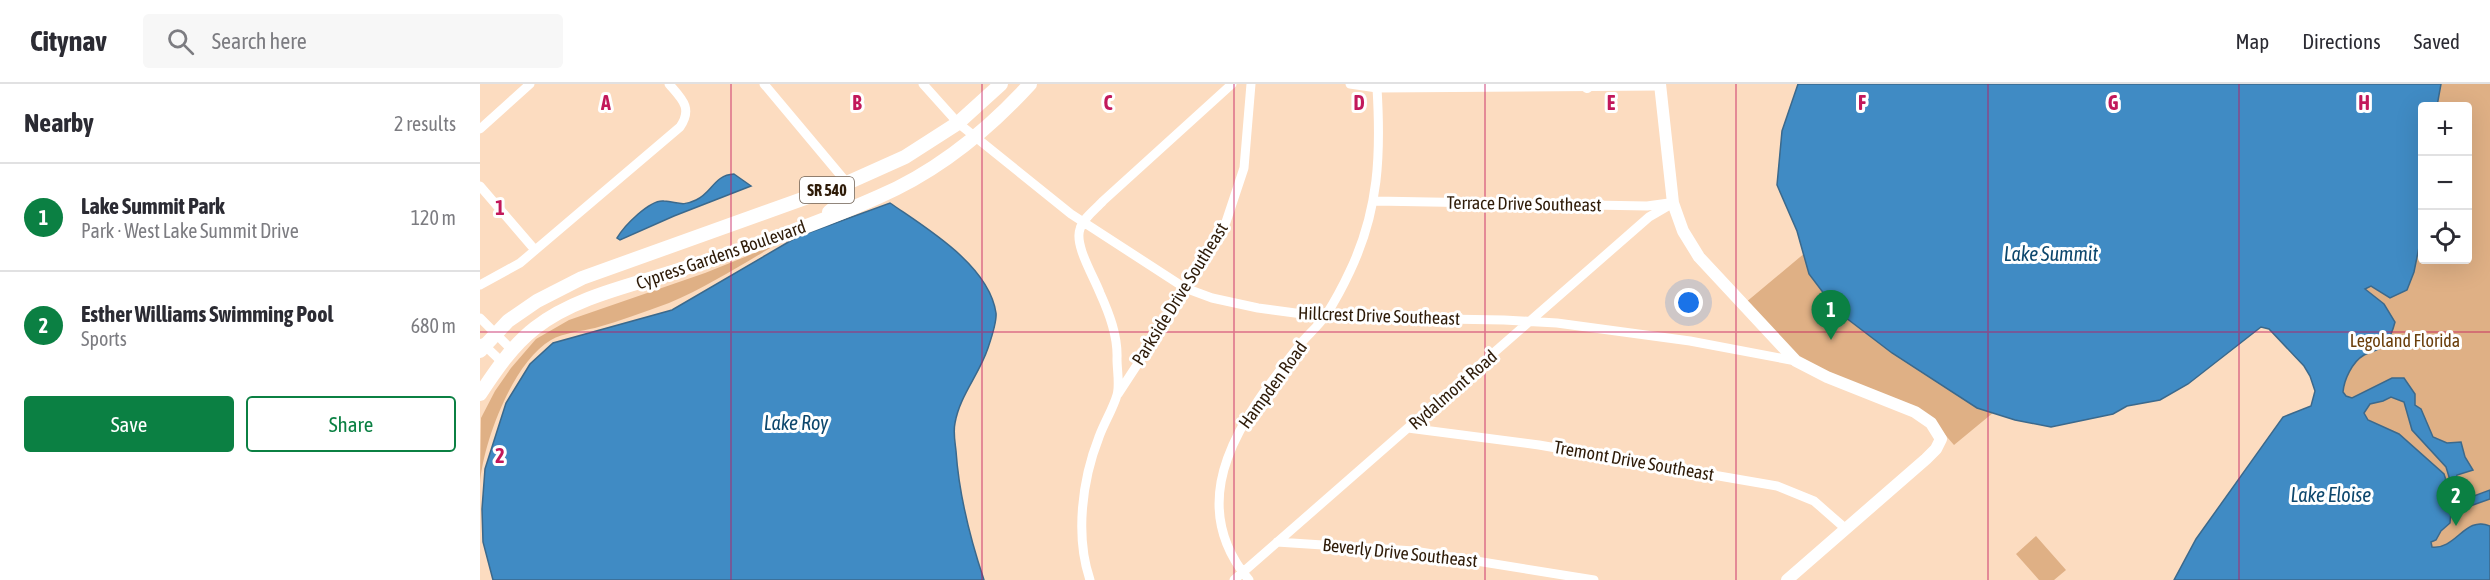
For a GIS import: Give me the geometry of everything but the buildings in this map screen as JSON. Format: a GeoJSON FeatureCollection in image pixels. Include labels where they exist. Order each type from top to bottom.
{"type":"FeatureCollection","features":[{"type":"Feature","properties":{"kind":"main road","name":"Cypress Gardens Boulevard"},"geometry":{"type":"LineString","coordinates":[[482,346],[508,321],[537,301],[582,278],[847,183],[904,157],[958,123],[1001,84]]}},
{"type":"Feature","properties":{"kind":"main road","name":"Cypress Gardens Boulevard"},"geometry":{"type":"LineString","coordinates":[[480,394],[512,350],[535,328],[561,311],[807,225],[879,197],[921,175],[975,136],[1004,112],[1030,84]]}},
{"type":"Feature","properties":{"kind":"main road"},"geometry":{"type":"LineString","coordinates":[[807,225],[837,208],[848,196],[847,183]]}},
{"type":"Feature","properties":{"kind":"street"},"geometry":{"type":"LineString","coordinates":[[480,129],[530,84]]}},
{"type":"Feature","properties":{"kind":"street"},"geometry":{"type":"LineString","coordinates":[[480,285],[519,263],[680,127],[687,117],[687,110],[679,95],[669,84]]}},
{"type":"Feature","properties":{"kind":"street"},"geometry":{"type":"LineString","coordinates":[[764,84],[847,183]]}},
{"type":"Feature","properties":{"kind":"street","name":"Hillcrest Drive Southeast"},"geometry":{"type":"LineString","coordinates":[[923,84],[958,123],[1083,222],[1185,288],[1232,303],[1325,317],[1569,325],[1690,341],[1796,361]]}},
{"type":"Feature","properties":{"kind":"street"},"geometry":{"type":"LineString","coordinates":[[1118,394],[1115,336],[1080,241],[1079,230],[1083,222],[1103,201],[1232,84]]}},
{"type":"Feature","properties":{"kind":"street","name":"Parkside Drive Southeast"},"geometry":{"type":"LineString","coordinates":[[1090,580],[1084,561],[1081,530],[1087,480],[1098,438],[1118,394],[1226,222],[1241,178],[1247,149],[1251,84]]}},
{"type":"Feature","properties":{"kind":"street"},"geometry":{"type":"LineString","coordinates":[[1350,84],[1377,88],[1660,85],[1673,203],[1683,231],[1699,257],[1796,361],[1827,377],[1915,412],[1931,423],[1941,440],[1926,459],[1787,580]]}},
{"type":"Feature","properties":{"kind":"street","name":"Hampden Road"},"geometry":{"type":"LineString","coordinates":[[1246,576],[1223,538],[1218,510],[1222,478],[1236,437],[1254,404],[1325,317],[1358,253],[1375,201],[1379,131],[1377,88]]}},
{"type":"Feature","properties":{"kind":"street"},"geometry":{"type":"LineString","coordinates":[[480,186],[535,250]]}},
{"type":"Feature","properties":{"kind":"street","name":"Terrace Drive Southeast"},"geometry":{"type":"LineString","coordinates":[[1375,201],[1647,206],[1673,203]]}},
{"type":"Feature","properties":{"kind":"street","name":"Rydalmont Road"},"geometry":{"type":"LineString","coordinates":[[1234,580],[1246,576],[1277,542],[1649,217],[1673,203]]}},
{"type":"Feature","properties":{"kind":"street"},"geometry":{"type":"LineString","coordinates":[[480,318],[512,350]]}},
{"type":"Feature","properties":{"kind":"street"},"geometry":{"type":"LineString","coordinates":[[482,346],[502,362]]}},
{"type":"Feature","properties":{"kind":"street","name":"Tremont Drive Southeast"},"geometry":{"type":"LineString","coordinates":[[1408,428],[1539,445],[1777,486],[1814,501],[1846,529]]}},
{"type":"Feature","properties":{"kind":"street","name":"Beverly Drive Southeast"},"geometry":{"type":"LineString","coordinates":[[1277,542],[1414,551],[1594,580]]}},
{"type":"Feature","properties":{"kind":"green space","name":"Legoland Florida"},"geometry":{"type":"Polygon","coordinates":[[[2441,84],[2490,84],[2490,526],[2484,524],[2452,543],[2433,548],[2430,543],[2450,523],[2452,499],[2399,434],[2368,420],[2364,413],[2350,405],[2287,314],[2418,143],[2418,264],[2472,264],[2472,102],[2438,102],[2441,84]]]}},
{"type":"Feature","properties":{"kind":"green space"},"geometry":{"type":"Polygon","coordinates":[[[777,244],[683,297],[595,328],[561,336],[551,340],[537,351],[524,366],[502,404],[487,447],[480,484],[481,418],[495,391],[511,368],[536,339],[569,320],[705,273],[777,244]]]}},
{"type":"Feature","properties":{"kind":"green space"},"geometry":{"type":"Polygon","coordinates":[[[1806,252],[1994,412],[1954,445],[1933,421],[1812,366],[1795,355],[1745,303],[1806,252]]]}},
{"type":"Feature","properties":{"kind":"green space"},"geometry":{"type":"Polygon","coordinates":[[[2036,536],[2066,570],[2054,580],[2039,580],[2016,554],[2036,536]]]}},
{"type":"Feature","properties":{"kind":"water","name":"Lake Summit"},"geometry":{"type":"Polygon","coordinates":[[[1798,84],[2441,84],[2438,102],[2418,102],[2418,252],[2414,272],[2407,290],[2390,298],[2371,286],[2365,289],[2384,304],[2395,322],[2385,344],[2378,350],[2364,355],[2352,367],[2343,392],[2352,398],[2392,378],[2404,378],[2415,394],[2415,405],[2421,409],[2433,437],[2447,443],[2461,442],[2465,457],[2473,470],[2457,475],[2455,480],[2474,496],[2490,490],[2490,499],[2459,510],[2455,506],[2446,467],[2412,430],[2404,402],[2391,397],[2370,404],[2364,413],[2368,420],[2399,434],[2444,474],[2452,499],[2450,523],[2441,531],[2436,540],[2431,542],[2432,547],[2440,547],[2448,543],[2474,525],[2490,526],[2490,580],[2174,580],[2196,539],[2283,417],[2311,406],[2315,391],[2304,366],[2269,329],[2261,327],[2188,384],[2160,400],[2127,406],[2113,414],[2051,427],[2015,420],[1977,408],[1892,353],[1837,311],[1809,274],[1797,231],[1777,185],[1782,131],[1798,84]]]}},
{"type":"Feature","properties":{"kind":"water"},"geometry":{"type":"Polygon","coordinates":[[[734,174],[751,186],[620,240],[617,238],[631,220],[652,204],[664,201],[683,204],[691,202],[706,193],[717,181],[734,174]]]}},
{"type":"Feature","properties":{"kind":"water","name":"Lake Roy"},"geometry":{"type":"Polygon","coordinates":[[[890,203],[938,236],[969,264],[982,279],[991,296],[996,313],[995,326],[988,348],[961,403],[954,430],[962,500],[984,580],[493,580],[483,542],[482,509],[485,469],[506,403],[530,364],[553,343],[672,310],[797,237],[890,203]]]}},
{"type":"Feature","properties":{"kind":"place","name":"Lake Summit Park"},"geometry":{"type":"Point","coordinates":[1831,340]}},
{"type":"Feature","properties":{"kind":"place","name":"Esther Williams Swimming Pool"},"geometry":{"type":"Point","coordinates":[2456,526]}},
{"type":"Feature","properties":{"kind":"water label","name":"Lake Eloise"},"geometry":{"type":"Point","coordinates":[2331,495]}}]}
